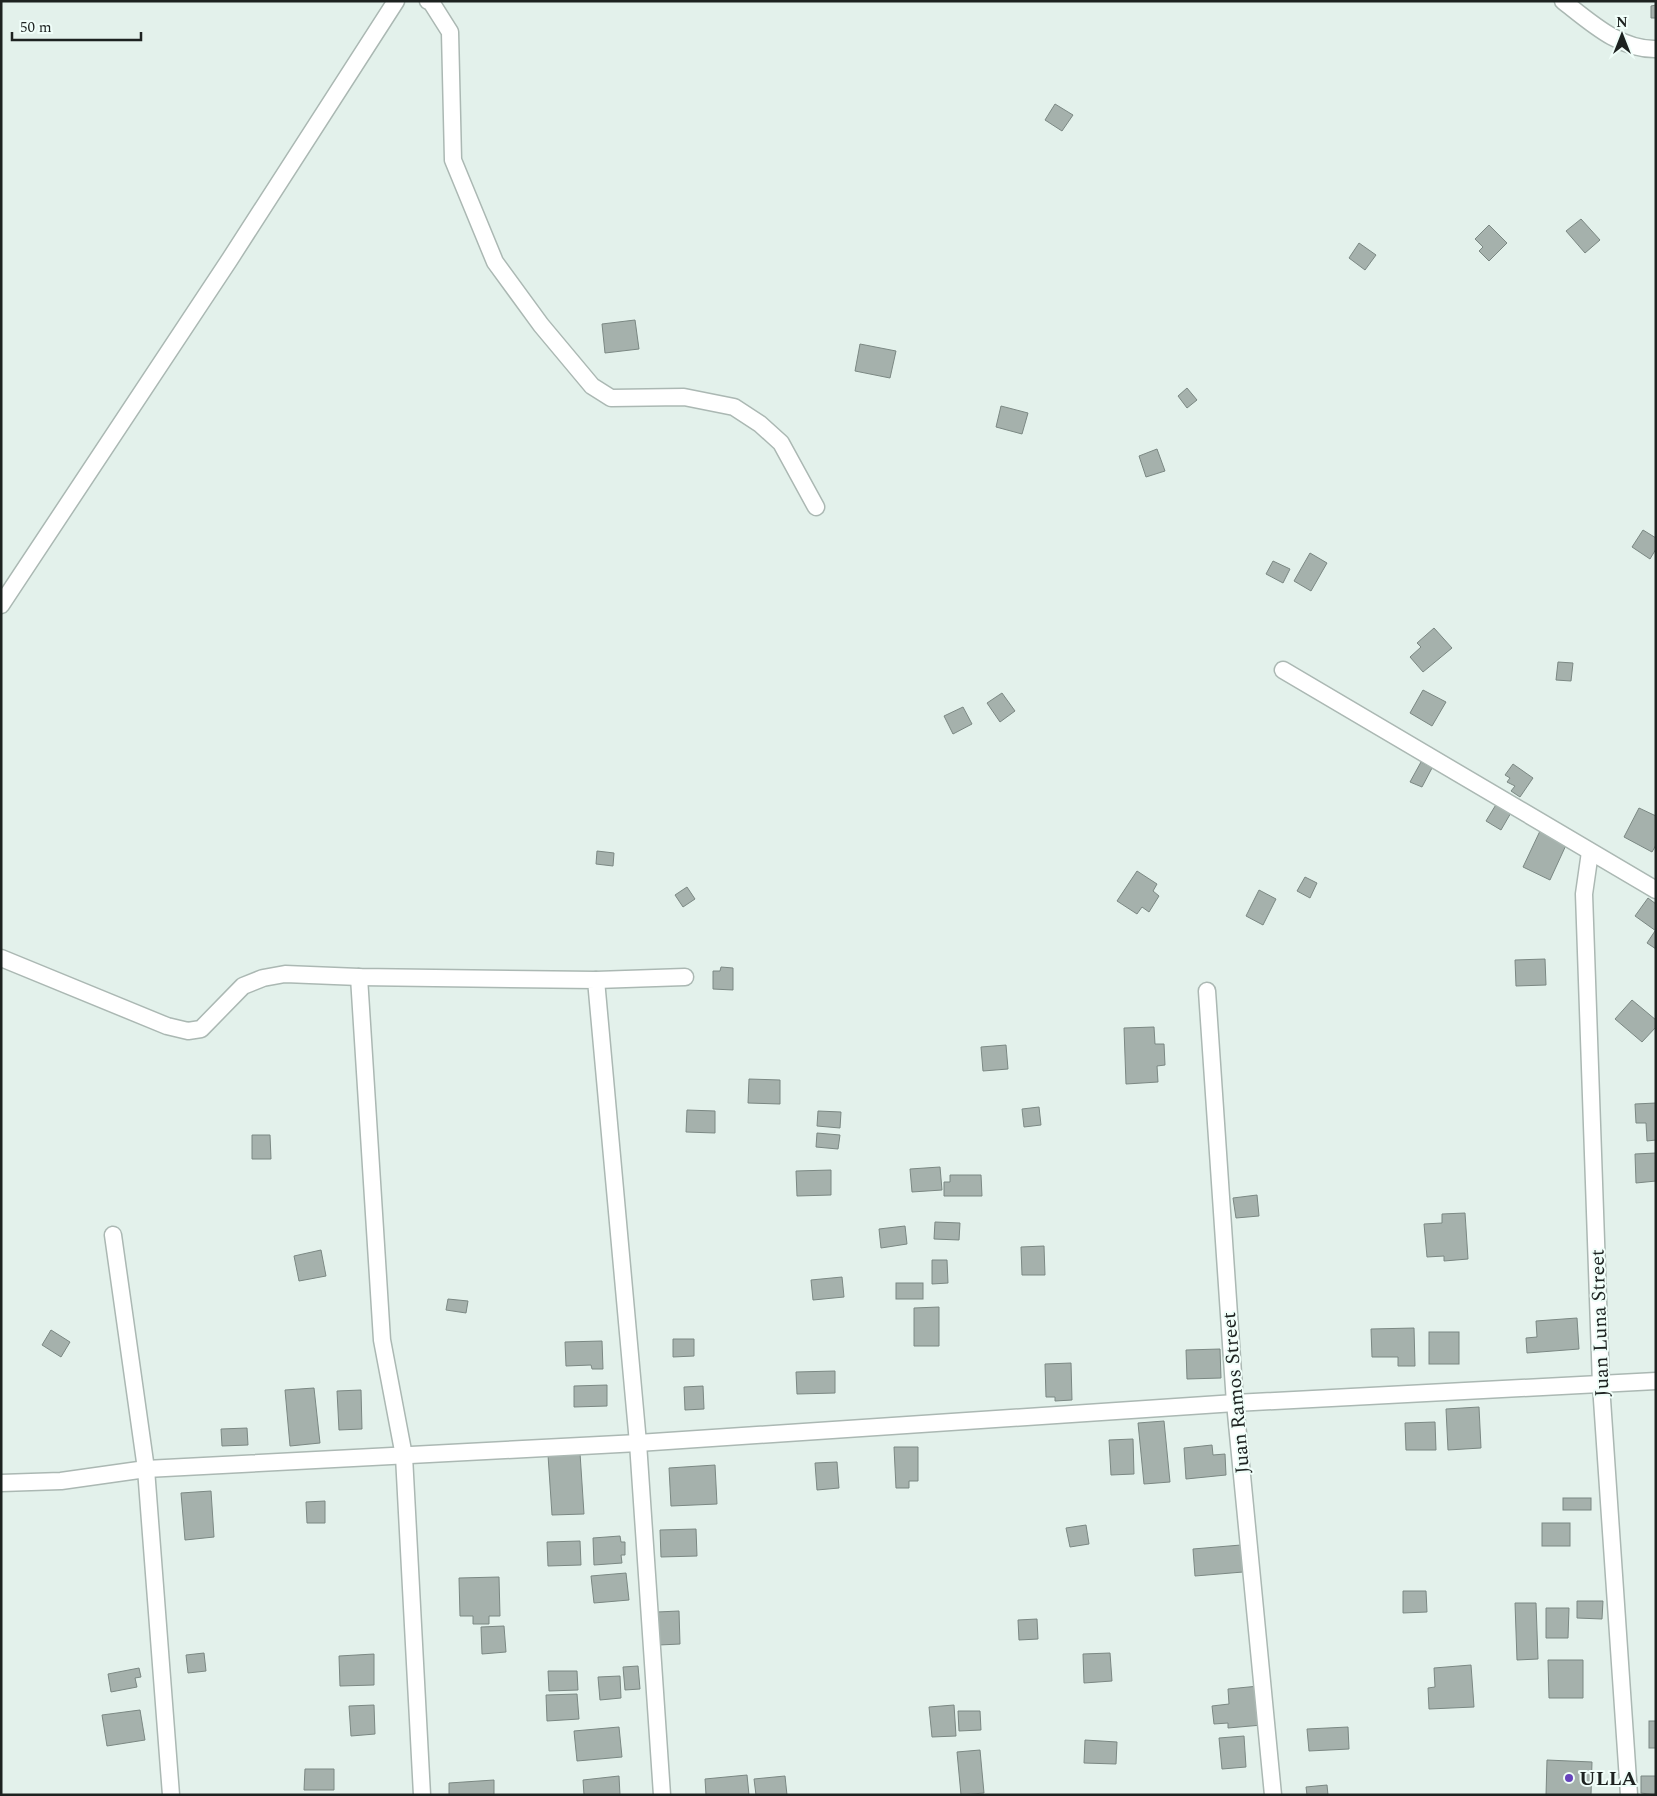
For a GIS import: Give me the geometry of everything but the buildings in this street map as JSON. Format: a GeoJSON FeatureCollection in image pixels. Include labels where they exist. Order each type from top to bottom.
{"type":"FeatureCollection","features":[{"type":"Feature","properties":{"kind":"street"},"geometry":{"type":"LineString","coordinates":[[1,605],[230,259],[396,1]]}},
{"type":"Feature","properties":{"kind":"street"},"geometry":{"type":"LineString","coordinates":[[428,1],[431,2],[450,32],[452,160],[495,262],[540,325],[592,386],[611,398],[684,397],[734,407],[760,424],[781,443],[816,507]]}},
{"type":"Feature","properties":{"kind":"street"},"geometry":{"type":"LineString","coordinates":[[1564,1],[1598,28],[1624,42],[1656,49]]}},
{"type":"Feature","properties":{"kind":"street"},"geometry":{"type":"LineString","coordinates":[[1282,670],[1656,890]]}},
{"type":"Feature","properties":{"kind":"street","name":"Juan Luna Street"},"geometry":{"type":"LineString","coordinates":[[1590,852],[1584,894],[1600,1385],[1629,1795]]}},
{"type":"Feature","properties":{"kind":"street"},"geometry":{"type":"LineString","coordinates":[[1,958],[167,1026],[188,1031],[201,1029],[243,986],[263,978],[285,974],[359,977],[596,980],[684,977]]}},
{"type":"Feature","properties":{"kind":"street"},"geometry":{"type":"LineString","coordinates":[[359,977],[382,1340],[404,1456],[422,1795]]}},
{"type":"Feature","properties":{"kind":"street"},"geometry":{"type":"LineString","coordinates":[[596,980],[638,1442],[662,1795]]}},
{"type":"Feature","properties":{"kind":"street","name":"Juan Ramos Street"},"geometry":{"type":"LineString","coordinates":[[1207,991],[1235,1403],[1273,1795]]}},
{"type":"Feature","properties":{"kind":"street"},"geometry":{"type":"LineString","coordinates":[[112,1235],[146,1470],[171,1795]]}},
{"type":"Feature","properties":{"kind":"street"},"geometry":{"type":"LineString","coordinates":[[1,1484],[61,1481],[146,1470],[638,1442],[1235,1403],[1656,1381]]}},
{"type":"Feature","properties":{"kind":"place","name":"ULLA"},"geometry":{"type":"Point","coordinates":[1569,1778]}}]}
